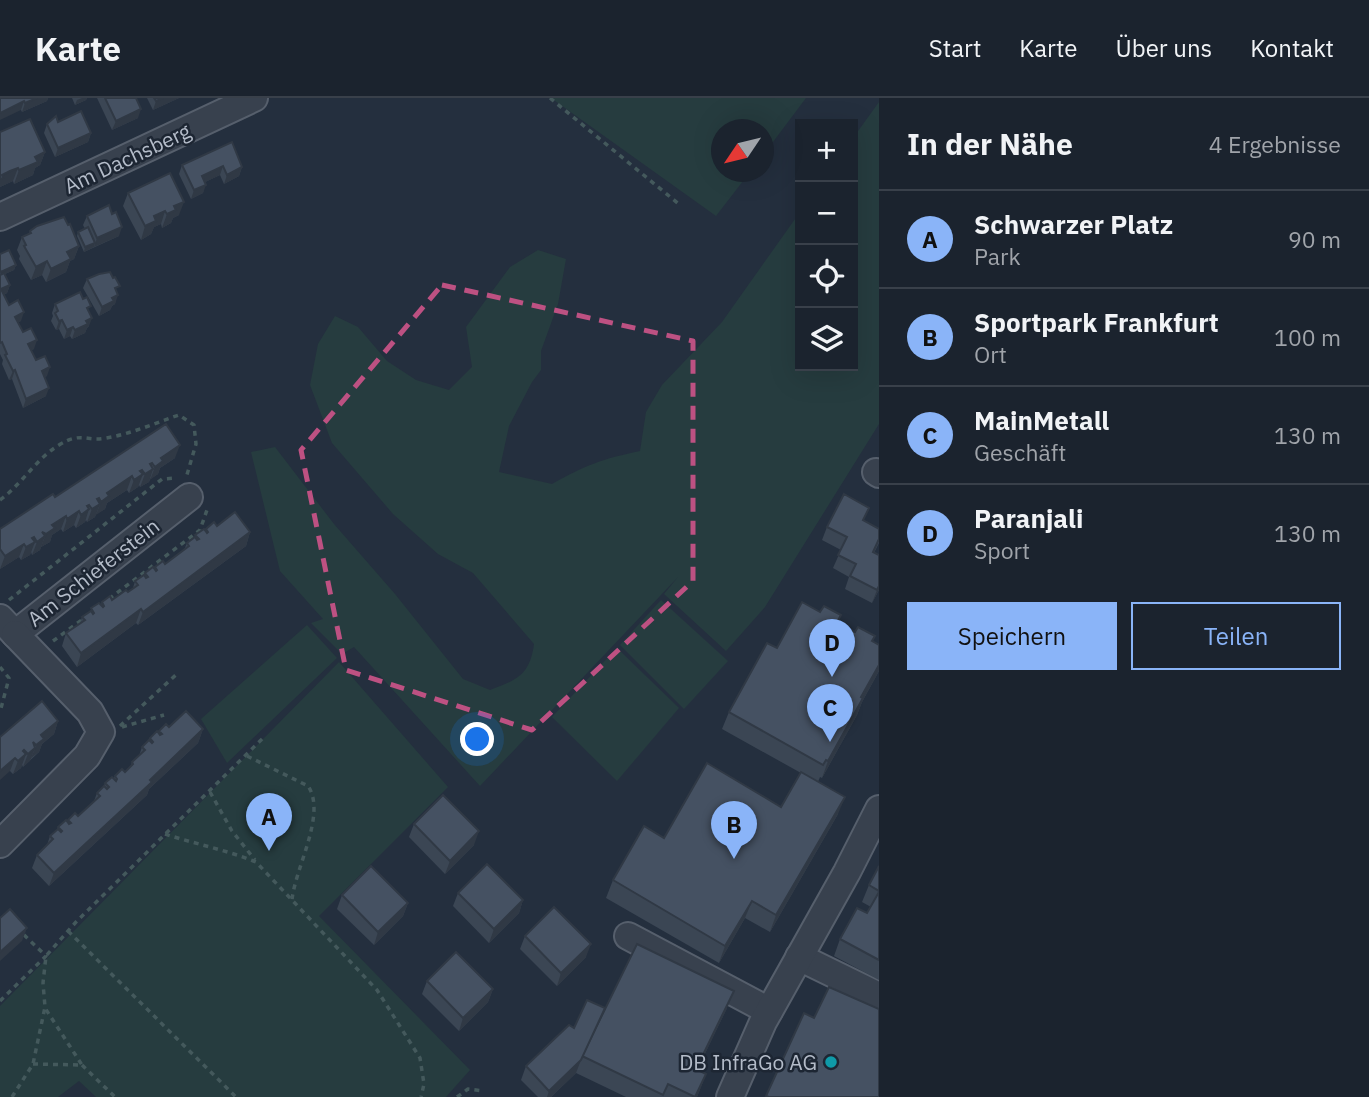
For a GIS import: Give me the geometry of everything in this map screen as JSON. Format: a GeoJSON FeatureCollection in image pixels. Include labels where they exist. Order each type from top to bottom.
{"type":"FeatureCollection","features":[{"type":"Feature","properties":{"kind":"street","name":"Am Dachsberg"},"geometry":{"type":"LineString","coordinates":[[0,217],[254,98]]}},
{"type":"Feature","properties":{"kind":"street","name":"Am Schieferstein"},"geometry":{"type":"LineString","coordinates":[[7,626],[189,497]]}},
{"type":"Feature","properties":{"kind":"street"},"geometry":{"type":"LineString","coordinates":[[0,844],[88,756],[101,732],[90,712],[7,626]]}},
{"type":"Feature","properties":{"kind":"street"},"geometry":{"type":"LineString","coordinates":[[730,1097],[769,1010],[799,957],[869,855],[879,809]]}},
{"type":"Feature","properties":{"kind":"street"},"geometry":{"type":"LineString","coordinates":[[628,936],[769,1010]]}},
{"type":"Feature","properties":{"kind":"street"},"geometry":{"type":"LineString","coordinates":[[799,957],[879,996]]}},
{"type":"Feature","properties":{"kind":"path"},"geometry":{"type":"LineString","coordinates":[[550,98],[680,205]]}},
{"type":"Feature","properties":{"kind":"path"},"geometry":{"type":"LineString","coordinates":[[0,500],[13,491],[39,461],[60,444],[80,436],[102,439],[123,435],[178,415],[194,425],[196,444],[186,477],[189,497]]}},
{"type":"Feature","properties":{"kind":"path"},"geometry":{"type":"LineString","coordinates":[[0,667],[9,678],[0,712]]}},
{"type":"Feature","properties":{"kind":"path"},"geometry":{"type":"LineString","coordinates":[[101,732],[117,729],[178,673]]}},
{"type":"Feature","properties":{"kind":"path"},"geometry":{"type":"LineString","coordinates":[[0,1001],[68,930],[265,736]]}},
{"type":"Feature","properties":{"kind":"path"},"geometry":{"type":"LineString","coordinates":[[247,756],[308,786],[314,795],[312,831],[293,884],[292,900]]}},
{"type":"Feature","properties":{"kind":"path"},"geometry":{"type":"LineString","coordinates":[[210,792],[232,831],[256,862],[377,990],[420,1058],[424,1084],[421,1097]]}},
{"type":"Feature","properties":{"kind":"path"},"geometry":{"type":"LineString","coordinates":[[165,834],[256,862]]}},
{"type":"Feature","properties":{"kind":"path"},"geometry":{"type":"LineString","coordinates":[[18,929],[46,956]]}},
{"type":"Feature","properties":{"kind":"path"},"geometry":{"type":"LineString","coordinates":[[68,930],[236,1097]]}},
{"type":"Feature","properties":{"kind":"path"},"geometry":{"type":"LineString","coordinates":[[12,1097],[33,1064],[44,1007],[46,956]]}},
{"type":"Feature","properties":{"kind":"path"},"geometry":{"type":"LineString","coordinates":[[44,1007],[82,1065],[115,1097]]}},
{"type":"Feature","properties":{"kind":"path"},"geometry":{"type":"LineString","coordinates":[[33,1064],[82,1065]]}},
{"type":"Feature","properties":{"kind":"path"},"geometry":{"type":"LineString","coordinates":[[457,1097],[468,1089],[484,1091]]}},
{"type":"Feature","properties":{"kind":"highlighted area"},"geometry":{"type":"Polygon","coordinates":[[[442,285],[693,341],[693,581],[532,730],[346,670],[301,450],[442,285]]]}},
{"type":"Feature","properties":{"kind":"green space"},"geometry":{"type":"Polygon","coordinates":[[[551,98],[806,98],[774,141],[774,119],[711,119],[711,182],[742,182],[716,216],[551,98]]]}},
{"type":"Feature","properties":{"kind":"green space"},"geometry":{"type":"Polygon","coordinates":[[[879,102],[879,424],[765,607],[726,651],[664,594],[678,577],[480,786],[354,647],[342,654],[311,623],[323,619],[280,571],[251,452],[275,447],[334,524],[395,594],[463,679],[490,690],[508,683],[525,670],[534,644],[473,573],[438,554],[393,514],[332,443],[310,385],[318,344],[335,316],[358,327],[387,361],[416,380],[449,390],[472,367],[466,327],[510,267],[538,250],[566,259],[558,304],[541,351],[541,370],[509,426],[499,472],[552,484],[594,463],[640,451],[646,412],[662,385],[722,322],[795,219],[795,371],[858,371],[858,131],[879,102]]]}},
{"type":"Feature","properties":{"kind":"green space"},"geometry":{"type":"Polygon","coordinates":[[[661,600],[728,661],[684,709],[620,645],[661,600]]]}},
{"type":"Feature","properties":{"kind":"green space"},"geometry":{"type":"Polygon","coordinates":[[[307,625],[337,658],[227,763],[201,719],[307,625]]]}},
{"type":"Feature","properties":{"kind":"green space"},"geometry":{"type":"Polygon","coordinates":[[[617,648],[679,708],[617,781],[552,717],[617,648]]]}},
{"type":"Feature","properties":{"kind":"green space"},"geometry":{"type":"Polygon","coordinates":[[[339,662],[448,787],[319,916],[470,1070],[446,1097],[96,1097],[79,1081],[58,1097],[0,1097],[0,1006],[339,662]]]}},
{"type":"Feature","properties":{"kind":"building"},"geometry":{"type":"Polygon","coordinates":[[[0,98],[37,98],[25,103],[24,101],[0,113],[0,98]]]}},
{"type":"Feature","properties":{"kind":"building"},"geometry":{"type":"Polygon","coordinates":[[[105,98],[136,98],[141,109],[116,121],[105,98]]]}},
{"type":"Feature","properties":{"kind":"building"},"geometry":{"type":"Polygon","coordinates":[[[81,111],[91,133],[58,148],[47,124],[56,116],[58,122],[81,111]]]}},
{"type":"Feature","properties":{"kind":"building"},"geometry":{"type":"Polygon","coordinates":[[[30,119],[45,152],[35,157],[38,162],[10,171],[0,179],[0,132],[30,119]]]}},
{"type":"Feature","properties":{"kind":"building"},"geometry":{"type":"Polygon","coordinates":[[[232,142],[242,167],[227,175],[223,166],[202,176],[206,185],[194,190],[182,165],[232,142]]]}},
{"type":"Feature","properties":{"kind":"building"},"geometry":{"type":"Polygon","coordinates":[[[170,173],[184,202],[174,206],[176,210],[154,216],[156,221],[145,226],[128,193],[170,173]]]}},
{"type":"Feature","properties":{"kind":"building"},"geometry":{"type":"Polygon","coordinates":[[[109,205],[112,214],[116,212],[122,227],[97,238],[87,216],[109,205]]]}},
{"type":"Feature","properties":{"kind":"building"},"geometry":{"type":"Polygon","coordinates":[[[64,217],[68,225],[70,224],[79,246],[67,252],[71,259],[51,269],[47,261],[36,267],[22,237],[37,226],[64,217]]]}},
{"type":"Feature","properties":{"kind":"building"},"geometry":{"type":"Polygon","coordinates":[[[88,227],[95,243],[85,247],[78,232],[88,227]]]}},
{"type":"Feature","properties":{"kind":"building"},"geometry":{"type":"Polygon","coordinates":[[[9,250],[16,265],[1,272],[0,254],[9,250]]]}},
{"type":"Feature","properties":{"kind":"building"},"geometry":{"type":"Polygon","coordinates":[[[110,272],[120,286],[115,288],[118,295],[112,298],[114,301],[102,307],[87,279],[110,272]]]}},
{"type":"Feature","properties":{"kind":"building"},"geometry":{"type":"Polygon","coordinates":[[[4,273],[10,285],[1,289],[9,305],[18,300],[24,312],[15,317],[23,332],[31,328],[37,340],[28,344],[36,360],[45,356],[50,367],[42,371],[49,388],[26,399],[15,370],[13,371],[5,355],[7,354],[2,342],[0,343],[0,275],[4,273]]]}},
{"type":"Feature","properties":{"kind":"building"},"geometry":{"type":"Polygon","coordinates":[[[80,292],[83,299],[87,297],[91,306],[87,308],[92,318],[86,321],[88,324],[75,330],[73,327],[67,330],[55,313],[58,311],[55,304],[80,292]]]}},
{"type":"Feature","properties":{"kind":"building"},"geometry":{"type":"Polygon","coordinates":[[[166,424],[180,445],[161,458],[163,461],[155,467],[150,464],[153,469],[145,474],[140,471],[143,474],[134,480],[132,476],[107,493],[109,496],[101,502],[97,499],[100,504],[92,509],[89,505],[89,509],[81,515],[79,511],[67,519],[66,516],[52,525],[55,528],[46,534],[42,532],[45,536],[37,542],[34,537],[32,538],[35,542],[26,547],[24,544],[5,556],[0,549],[0,529],[53,494],[55,497],[166,424]]]}},
{"type":"Feature","properties":{"kind":"building"},"geometry":{"type":"Polygon","coordinates":[[[844,494],[869,508],[863,520],[879,529],[879,539],[873,552],[879,555],[877,590],[850,576],[856,564],[838,555],[847,537],[827,527],[844,494]]]}},
{"type":"Feature","properties":{"kind":"building"},"geometry":{"type":"Polygon","coordinates":[[[235,512],[250,532],[143,612],[141,609],[81,653],[66,633],[85,620],[82,617],[91,611],[94,613],[91,608],[99,603],[103,607],[102,602],[110,596],[112,600],[126,590],[128,592],[138,585],[135,581],[144,575],[148,577],[145,573],[153,567],[156,571],[155,567],[163,561],[165,564],[189,546],[187,543],[195,537],[199,539],[195,535],[204,529],[207,533],[206,529],[214,522],[217,526],[235,512]]]}},
{"type":"Feature","properties":{"kind":"building"},"geometry":{"type":"Polygon","coordinates":[[[802,602],[820,612],[824,606],[841,615],[837,622],[855,632],[858,627],[875,636],[872,641],[879,645],[879,665],[828,761],[823,765],[729,712],[767,643],[777,648],[802,602]]]}},
{"type":"Feature","properties":{"kind":"building"},"geometry":{"type":"Polygon","coordinates":[[[42,701],[58,721],[41,735],[44,739],[36,745],[33,742],[35,748],[28,754],[24,750],[26,754],[18,761],[15,758],[0,771],[0,737],[42,701]]]}},
{"type":"Feature","properties":{"kind":"building"},"geometry":{"type":"Polygon","coordinates":[[[186,711],[203,729],[150,780],[152,782],[54,873],[37,855],[53,839],[50,836],[58,829],[61,832],[58,827],[66,820],[71,823],[68,820],[75,813],[78,816],[100,796],[97,793],[104,786],[107,789],[109,787],[105,783],[112,777],[116,781],[115,776],[122,769],[125,772],[133,764],[145,750],[142,747],[149,740],[153,742],[150,738],[157,731],[162,734],[159,731],[166,724],[169,727],[186,711]]]}},
{"type":"Feature","properties":{"kind":"building"},"geometry":{"type":"Polygon","coordinates":[[[707,763],[781,807],[801,772],[845,797],[776,915],[752,901],[725,946],[613,880],[644,826],[664,838],[707,763]]]}},
{"type":"Feature","properties":{"kind":"building"},"geometry":{"type":"Polygon","coordinates":[[[443,795],[479,831],[450,861],[414,824],[443,795]]]}},
{"type":"Feature","properties":{"kind":"building"},"geometry":{"type":"Polygon","coordinates":[[[487,864],[523,900],[494,929],[458,893],[487,864]]]}},
{"type":"Feature","properties":{"kind":"building"},"geometry":{"type":"Polygon","coordinates":[[[371,866],[408,903],[378,932],[342,895],[371,866]]]}},
{"type":"Feature","properties":{"kind":"building"},"geometry":{"type":"Polygon","coordinates":[[[879,866],[879,891],[869,885],[879,866]]]}},
{"type":"Feature","properties":{"kind":"building"},"geometry":{"type":"Polygon","coordinates":[[[879,892],[879,960],[840,939],[857,908],[867,913],[879,892]]]}},
{"type":"Feature","properties":{"kind":"building"},"geometry":{"type":"Polygon","coordinates":[[[554,907],[591,944],[561,973],[525,936],[554,907]]]}},
{"type":"Feature","properties":{"kind":"building"},"geometry":{"type":"Polygon","coordinates":[[[10,909],[27,928],[0,952],[0,918],[10,909]]]}},
{"type":"Feature","properties":{"kind":"building"},"geometry":{"type":"Polygon","coordinates":[[[637,944],[734,991],[696,1069],[706,1074],[695,1097],[668,1084],[663,1095],[582,1056],[637,944]]]}},
{"type":"Feature","properties":{"kind":"building"},"geometry":{"type":"Polygon","coordinates":[[[456,952],[493,989],[463,1018],[427,981],[456,952]]]}},
{"type":"Feature","properties":{"kind":"building","name":"DB InfraGo AG"},"geometry":{"type":"Polygon","coordinates":[[[829,987],[879,1009],[879,1097],[766,1096],[804,1013],[814,1018],[829,987]]]}},
{"type":"Feature","properties":{"kind":"building"},"geometry":{"type":"Polygon","coordinates":[[[587,1000],[605,1008],[581,1060],[549,1091],[526,1066],[569,1025],[574,1028],[587,1000]]]}},
{"type":"Feature","properties":{"kind":"place","name":"Paranjali"},"geometry":{"type":"Point","coordinates":[832,677]}},
{"type":"Feature","properties":{"kind":"place","name":"MainMetall"},"geometry":{"type":"Point","coordinates":[830,742]}},
{"type":"Feature","properties":{"kind":"place","name":"Schwarzer Platz"},"geometry":{"type":"Point","coordinates":[269,851]}},
{"type":"Feature","properties":{"kind":"place","name":"Sportpark Frankfurt"},"geometry":{"type":"Point","coordinates":[734,859]}},
{"type":"Feature","properties":{"kind":"place","name":"DB InfraGo AG"},"geometry":{"type":"Point","coordinates":[831,1062]}}]}
